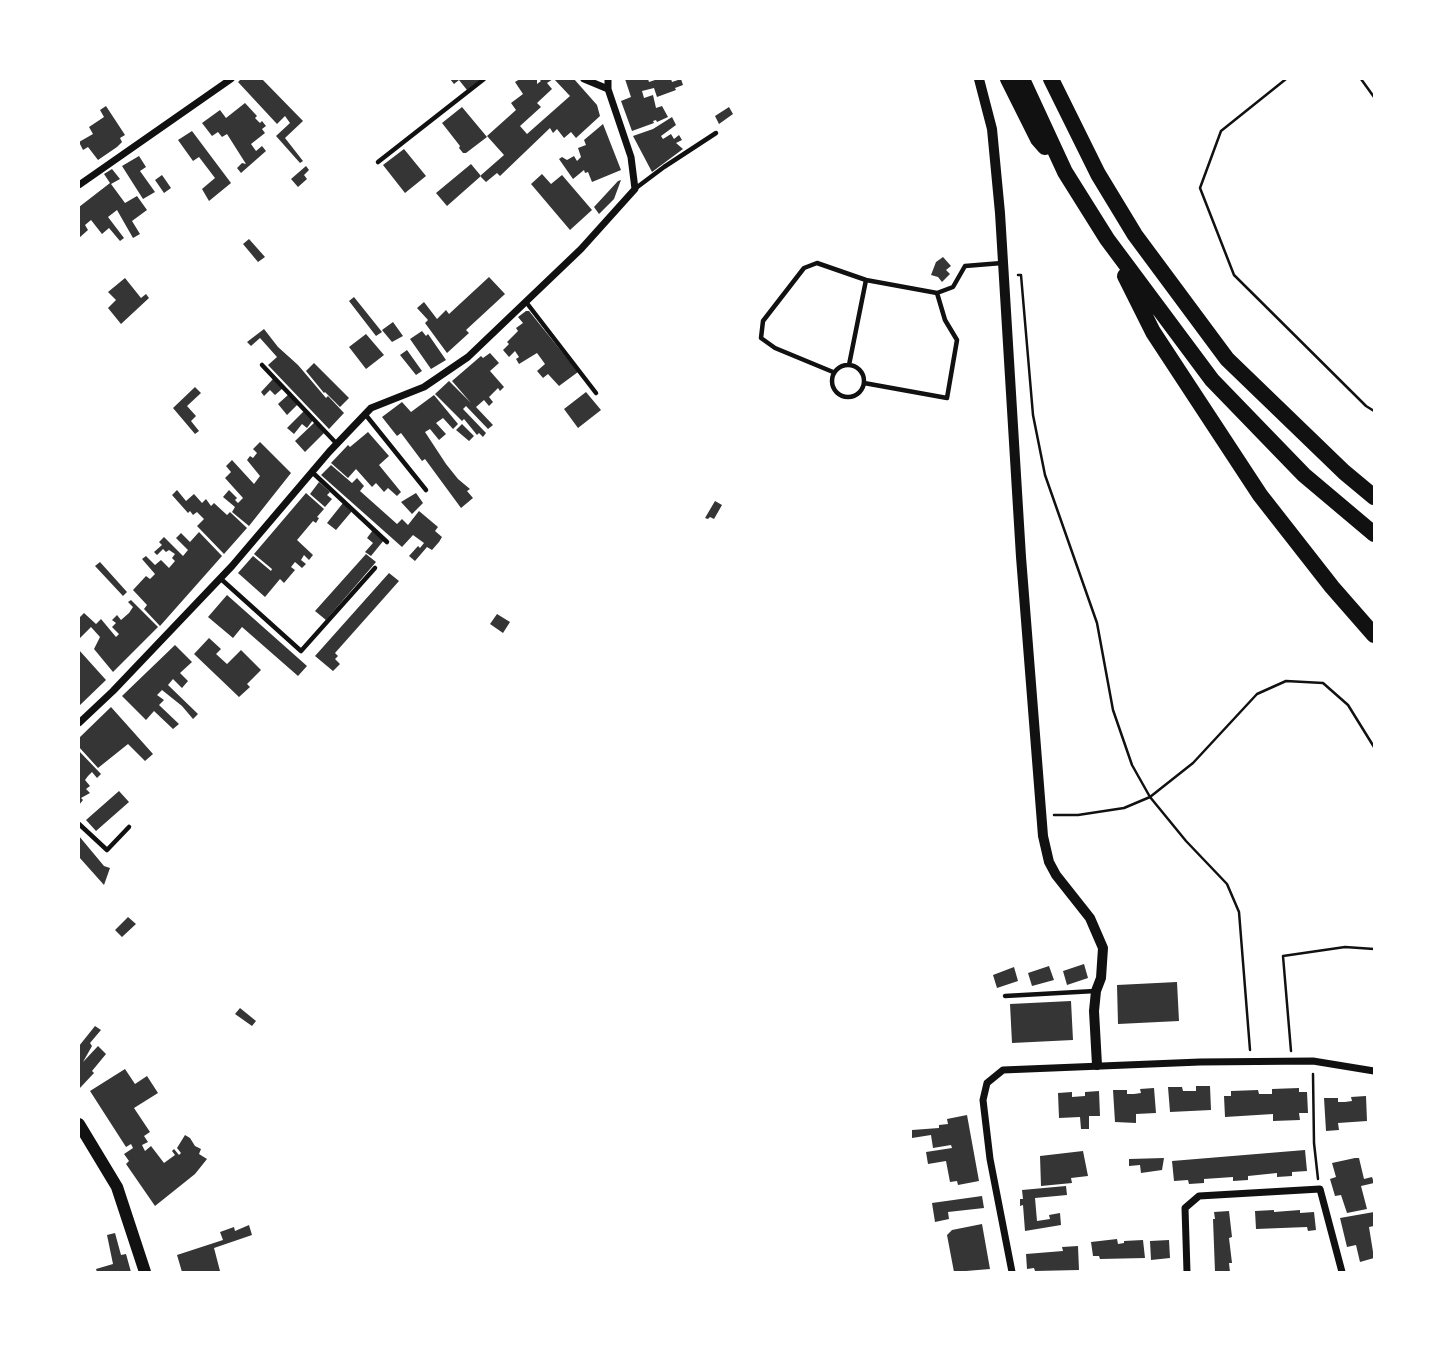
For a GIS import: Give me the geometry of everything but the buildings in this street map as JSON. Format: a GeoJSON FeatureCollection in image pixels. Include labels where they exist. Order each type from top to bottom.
{"type":"FeatureCollection","features":[{"type":"Feature","properties":{"kind":"highway"},"geometry":{"type":"LineString","coordinates":[[1008,79],[1038,139],[1065,172],[1107,239],[1212,380],[1304,475],[1374,534]]}},
{"type":"Feature","properties":{"kind":"highway"},"geometry":{"type":"LineString","coordinates":[[1022,79],[1065,172]]}},
{"type":"Feature","properties":{"kind":"highway"},"geometry":{"type":"LineString","coordinates":[[1051,79],[1098,174],[1135,236],[1227,359],[1344,472],[1374,496]]}},
{"type":"Feature","properties":{"kind":"highway"},"geometry":{"type":"LineString","coordinates":[[1056,79],[1064,107]]}},
{"type":"Feature","properties":{"kind":"highway"},"geometry":{"type":"LineString","coordinates":[[1107,239],[1153,332],[1224,443],[1302,551],[1374,635]]}},
{"type":"Feature","properties":{"kind":"highway"},"geometry":{"type":"LineString","coordinates":[[1344,472],[1374,490]]}},
{"type":"Feature","properties":{"kind":"main road"},"geometry":{"type":"LineString","coordinates":[[79,1124],[117,1187],[143,1267]]}},
{"type":"Feature","properties":{"kind":"street"},"geometry":{"type":"LineString","coordinates":[[79,185],[232,79]]}},
{"type":"Feature","properties":{"kind":"street"},"geometry":{"type":"LineString","coordinates":[[583,79],[608,89]]}},
{"type":"Feature","properties":{"kind":"street"},"geometry":{"type":"LineString","coordinates":[[79,723],[220,578],[371,408],[424,387],[468,357],[581,249],[635,189],[631,157],[608,89],[608,79]]}},
{"type":"Feature","properties":{"kind":"street"},"geometry":{"type":"LineString","coordinates":[[979,79],[992,129],[1021,557],[1042,816],[1049,862],[1090,918],[1103,948],[1101,978],[1096,991],[1094,1011],[1097,1065]]}},
{"type":"Feature","properties":{"kind":"street"},"geometry":{"type":"LineString","coordinates":[[1012,1272],[990,1159],[983,1101],[987,1083],[1003,1070],[1097,1065],[1313,1061],[1374,1071]]}},
{"type":"Feature","properties":{"kind":"street"},"geometry":{"type":"LineString","coordinates":[[1186,1272],[1185,1208],[1199,1196],[1320,1189],[1342,1272]]}},
{"type":"Feature","properties":{"kind":"lane"},"geometry":{"type":"LineString","coordinates":[[378,162],[484,79]]}},
{"type":"Feature","properties":{"kind":"lane"},"geometry":{"type":"LineString","coordinates":[[635,189],[716,133]]}},
{"type":"Feature","properties":{"kind":"lane"},"geometry":{"type":"LineString","coordinates":[[833,372],[775,348],[761,338],[763,321],[804,268],[817,262],[866,280],[937,293],[953,287],[965,266],[1003,263]]}},
{"type":"Feature","properties":{"kind":"lane"},"geometry":{"type":"LineString","coordinates":[[849,365],[866,280]]}},
{"type":"Feature","properties":{"kind":"lane"},"geometry":{"type":"LineString","coordinates":[[864,383],[947,398],[957,340],[946,320],[937,293]]}},
{"type":"Feature","properties":{"kind":"lane"},"geometry":{"type":"LineString","coordinates":[[526,301],[596,393]]}},
{"type":"Feature","properties":{"kind":"lane"},"geometry":{"type":"LineString","coordinates":[[262,365],[337,444]]}},
{"type":"Feature","properties":{"kind":"lane"},"geometry":{"type":"LineString","coordinates":[[844,365],[859,370],[864,383],[862,389],[854,396],[843,397],[834,390],[833,372],[844,365]]}},
{"type":"Feature","properties":{"kind":"lane"},"geometry":{"type":"LineString","coordinates":[[365,414],[426,490]]}},
{"type":"Feature","properties":{"kind":"lane"},"geometry":{"type":"LineString","coordinates":[[312,472],[387,542]]}},
{"type":"Feature","properties":{"kind":"lane"},"geometry":{"type":"LineString","coordinates":[[220,578],[301,651],[375,568]]}},
{"type":"Feature","properties":{"kind":"lane"},"geometry":{"type":"LineString","coordinates":[[79,824],[107,850],[129,827]]}},
{"type":"Feature","properties":{"kind":"lane"},"geometry":{"type":"LineString","coordinates":[[1005,996],[1096,991]]}},
{"type":"Feature","properties":{"kind":"path"},"geometry":{"type":"LineString","coordinates":[[1286,79],[1220,131],[1200,188],[1234,275],[1374,411]]}},
{"type":"Feature","properties":{"kind":"path"},"geometry":{"type":"LineString","coordinates":[[1361,79],[1374,97]]}},
{"type":"Feature","properties":{"kind":"path"},"geometry":{"type":"LineString","coordinates":[[1004,276],[1021,275],[1033,415],[1045,475],[1097,623],[1113,710],[1132,765],[1150,797],[1186,841],[1227,884],[1239,912],[1251,1062]]}},
{"type":"Feature","properties":{"kind":"path"},"geometry":{"type":"LineString","coordinates":[[1042,816],[1078,815],[1124,808],[1150,797],[1193,763],[1257,694],[1286,681],[1323,683],[1348,705],[1374,747]]}},
{"type":"Feature","properties":{"kind":"path"},"geometry":{"type":"LineString","coordinates":[[1291,1061],[1283,956],[1345,947],[1374,949]]}},
{"type":"Feature","properties":{"kind":"path"},"geometry":{"type":"LineString","coordinates":[[1313,1061],[1314,1143],[1320,1189]]}}]}
